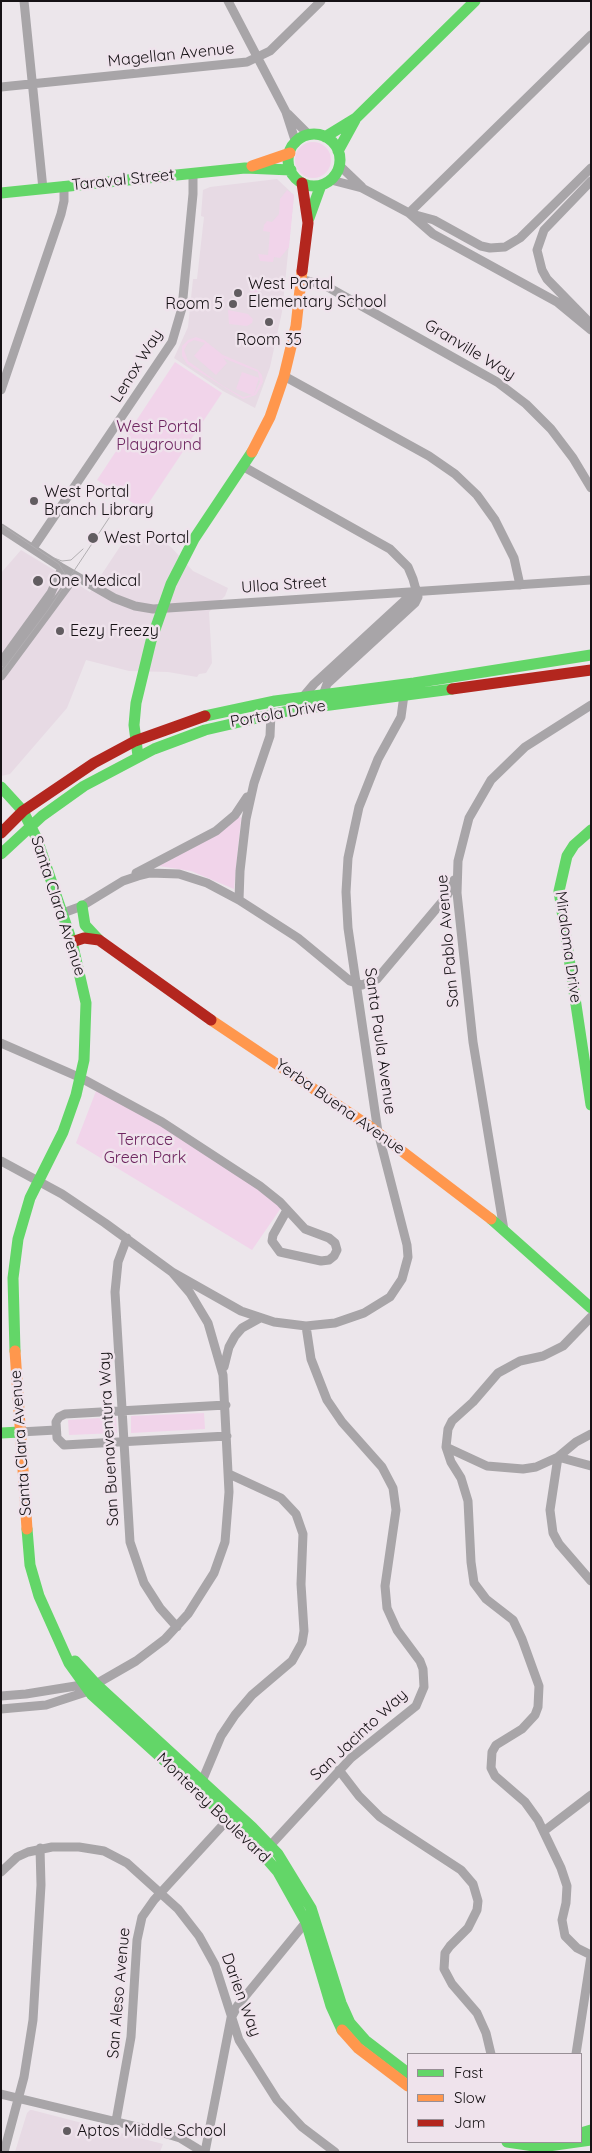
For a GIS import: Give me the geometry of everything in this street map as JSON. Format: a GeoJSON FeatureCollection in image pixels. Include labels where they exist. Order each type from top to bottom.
{"type":"FeatureCollection","features":[{"type":"Feature","properties":{"kind":"street"},"geometry":{"type":"LineString","coordinates":[[24,1],[43,189]]}},
{"type":"Feature","properties":{"kind":"street"},"geometry":{"type":"LineString","coordinates":[[228,1],[286,112],[296,143]]}},
{"type":"Feature","properties":{"kind":"street","name":"Magellan Avenue"},"geometry":{"type":"LineString","coordinates":[[1,87],[245,62],[258,58],[270,50],[321,1]]}},
{"type":"Feature","properties":{"kind":"street"},"geometry":{"type":"LineString","coordinates":[[286,112],[309,135],[325,137],[356,118],[475,1]]}},
{"type":"Feature","properties":{"kind":"street"},"geometry":{"type":"LineString","coordinates":[[409,213],[590,36]]}},
{"type":"Feature","properties":{"kind":"street"},"geometry":{"type":"LineString","coordinates":[[338,151],[356,118]]}},
{"type":"Feature","properties":{"kind":"street"},"geometry":{"type":"LineString","coordinates":[[309,135],[296,143],[290,153],[291,170],[302,182],[311,186],[326,182],[362,188]]}},
{"type":"Feature","properties":{"kind":"street"},"geometry":{"type":"LineString","coordinates":[[325,137],[338,151],[340,166],[362,188],[409,213],[434,234],[557,302],[591,330]]}},
{"type":"Feature","properties":{"kind":"street","name":"Taraval Street"},"geometry":{"type":"LineString","coordinates":[[245,168],[290,153]]}},
{"type":"Feature","properties":{"kind":"street"},"geometry":{"type":"LineString","coordinates":[[308,223],[326,182],[340,166]]}},
{"type":"Feature","properties":{"kind":"street","name":"Taraval Street"},"geometry":{"type":"LineString","coordinates":[[1,193],[245,168],[291,170]]}},
{"type":"Feature","properties":{"kind":"street"},"geometry":{"type":"LineString","coordinates":[[409,213],[434,220],[481,246],[505,247],[520,238],[591,168]]}},
{"type":"Feature","properties":{"kind":"street","name":"Lenox Way"},"geometry":{"type":"LineString","coordinates":[[33,548],[175,337],[182,308],[193,194],[193,173]]}},
{"type":"Feature","properties":{"kind":"street"},"geometry":{"type":"LineString","coordinates":[[591,181],[544,230],[537,250],[542,270],[547,279],[591,325]]}},
{"type":"Feature","properties":{"kind":"street"},"geometry":{"type":"LineString","coordinates":[[138,756],[134,716],[139,688],[161,609],[178,569],[194,539],[244,467],[267,423],[284,376],[296,326],[308,223],[302,182]]}},
{"type":"Feature","properties":{"kind":"street"},"geometry":{"type":"LineString","coordinates":[[1,390],[61,214],[64,186]]}},
{"type":"Feature","properties":{"kind":"street","name":"Granville Way"},"geometry":{"type":"LineString","coordinates":[[301,279],[326,286],[497,382],[526,404],[551,429],[573,458],[591,488]]}},
{"type":"Feature","properties":{"kind":"street"},"geometry":{"type":"LineString","coordinates":[[284,376],[429,456],[455,474],[477,495],[495,520],[514,558],[520,585]]}},
{"type":"Feature","properties":{"kind":"street"},"geometry":{"type":"LineString","coordinates":[[244,467],[390,549],[408,567],[418,598],[414,604],[327,684],[323,695]]}},
{"type":"Feature","properties":{"kind":"street","name":"Ulloa Street"},"geometry":{"type":"LineString","coordinates":[[1,528],[75,576],[125,602],[161,609],[591,580]]}},
{"type":"Feature","properties":{"kind":"street"},"geometry":{"type":"LineString","coordinates":[[1,662],[51,593],[62,568]]}},
{"type":"Feature","properties":{"kind":"street"},"geometry":{"type":"LineString","coordinates":[[1,676],[75,576]]}},
{"type":"Feature","properties":{"kind":"street"},"geometry":{"type":"LineString","coordinates":[[303,697],[314,684],[415,591]]}},
{"type":"Feature","properties":{"kind":"street","name":"Portola Drive"},"geometry":{"type":"LineString","coordinates":[[1,833],[23,811],[76,774],[135,741],[171,727],[220,712],[303,697],[438,679],[591,655]]}},
{"type":"Feature","properties":{"kind":"street","name":"Portola Drive"},"geometry":{"type":"LineString","coordinates":[[1,854],[31,825],[84,786],[138,756],[205,730],[271,714],[591,670]]}},
{"type":"Feature","properties":{"kind":"street"},"geometry":{"type":"LineString","coordinates":[[577,672],[591,679]]}},
{"type":"Feature","properties":{"kind":"street","name":"Santa Paula Avenue"},"geometry":{"type":"LineString","coordinates":[[172,1272],[241,1311],[260,1318],[306,1326],[335,1322],[364,1313],[390,1297],[402,1279],[408,1257],[407,1245],[378,1132],[346,910],[348,858],[365,791],[378,759],[401,717],[404,695]]}},
{"type":"Feature","properties":{"kind":"street","name":"San Pablo Avenue"},"geometry":{"type":"LineString","coordinates":[[504,1230],[478,1078],[456,876],[460,846],[468,818],[491,780],[512,757],[591,705]]}},
{"type":"Feature","properties":{"kind":"street"},"geometry":{"type":"LineString","coordinates":[[239,900],[243,838],[254,783],[270,736],[271,714]]}},
{"type":"Feature","properties":{"kind":"street"},"geometry":{"type":"LineString","coordinates":[[63,913],[82,906],[157,861],[216,831],[234,815],[254,783]]}},
{"type":"Feature","properties":{"kind":"street","name":"Santa Clara Avenue"},"geometry":{"type":"LineString","coordinates":[[1,787],[23,811],[31,825],[72,942],[83,983],[86,1003],[86,1040],[81,1078],[63,1132],[38,1180],[23,1218],[13,1278],[13,1316],[30,1565],[44,1611],[67,1655],[69,1663],[89,1686]]}},
{"type":"Feature","properties":{"kind":"street","name":"Miraloma Drive"},"geometry":{"type":"LineString","coordinates":[[591,830],[582,836],[567,856],[562,867],[559,891],[591,1105]]}},
{"type":"Feature","properties":{"kind":"street"},"geometry":{"type":"LineString","coordinates":[[123,881],[150,873],[179,874],[207,883],[239,900],[298,938],[356,984],[368,985],[377,979],[447,896],[456,876]]}},
{"type":"Feature","properties":{"kind":"street","name":"Yerba Buena Avenue"},"geometry":{"type":"LineString","coordinates":[[82,906],[85,925],[99,940],[172,994],[378,1132],[504,1230],[591,1308]]}},
{"type":"Feature","properties":{"kind":"street"},"geometry":{"type":"LineString","coordinates":[[72,942],[84,938],[99,940]]}},
{"type":"Feature","properties":{"kind":"street"},"geometry":{"type":"LineString","coordinates":[[1,1043],[81,1078],[162,1122],[260,1186],[287,1210],[305,1229],[322,1235],[335,1243],[337,1250],[334,1256],[329,1260],[321,1261],[280,1252],[272,1241],[273,1235],[287,1210]]}},
{"type":"Feature","properties":{"kind":"street"},"geometry":{"type":"LineString","coordinates":[[1,1161],[38,1180],[127,1238],[172,1272],[190,1293],[208,1323],[223,1375],[229,1474],[227,1525],[220,1558],[199,1600],[178,1627],[136,1661],[89,1686],[46,1705],[1,1709]]}},
{"type":"Feature","properties":{"kind":"street","name":"San Buenaventura Way"},"geometry":{"type":"LineString","coordinates":[[127,1238],[115,1276],[129,1528],[134,1557],[151,1596],[178,1627]]}},
{"type":"Feature","properties":{"kind":"street"},"geometry":{"type":"LineString","coordinates":[[576,2053],[591,1955],[577,1948],[565,1936],[562,1920],[567,1886],[544,1830],[532,1811],[495,1776],[491,1768],[492,1752],[496,1745],[522,1729],[534,1715],[538,1706],[539,1686],[518,1629],[504,1612],[486,1599],[474,1583],[471,1568],[468,1501],[461,1478],[451,1462],[446,1447],[446,1438],[452,1421],[473,1402],[498,1374],[520,1361],[543,1356],[558,1349],[591,1317]]}},
{"type":"Feature","properties":{"kind":"street"},"geometry":{"type":"LineString","coordinates":[[223,1375],[229,1348],[235,1336],[242,1328],[260,1318]]}},
{"type":"Feature","properties":{"kind":"street","name":"San Jacinto Way"},"geometry":{"type":"LineString","coordinates":[[266,1849],[339,1770],[364,1746],[416,1706],[421,1696],[424,1678],[420,1661],[397,1630],[386,1608],[385,1586],[396,1510],[393,1488],[382,1467],[342,1422],[327,1400],[311,1359],[306,1326]]}},
{"type":"Feature","properties":{"kind":"street"},"geometry":{"type":"LineString","coordinates":[[226,1405],[61,1415],[57,1419],[56,1430],[58,1441],[64,1445],[227,1436]]}},
{"type":"Feature","properties":{"kind":"street"},"geometry":{"type":"LineString","coordinates":[[1,1433],[56,1430]]}},
{"type":"Feature","properties":{"kind":"street"},"geometry":{"type":"LineString","coordinates":[[446,1447],[488,1466],[511,1470],[536,1467],[558,1458],[576,1442],[591,1434]]}},
{"type":"Feature","properties":{"kind":"street"},"geometry":{"type":"LineString","coordinates":[[558,1458],[591,1466]]}},
{"type":"Feature","properties":{"kind":"street"},"geometry":{"type":"LineString","coordinates":[[558,1458],[550,1510],[553,1533],[566,1554],[591,1581]]}},
{"type":"Feature","properties":{"kind":"street"},"geometry":{"type":"LineString","coordinates":[[200,1786],[224,1732],[252,1695],[292,1661],[302,1643],[304,1621],[301,1584],[303,1534],[296,1514],[276,1495],[229,1474]]}},
{"type":"Feature","properties":{"kind":"street"},"geometry":{"type":"LineString","coordinates":[[1,1696],[89,1686]]}},
{"type":"Feature","properties":{"kind":"street","name":"Monterey Boulevard"},"geometry":{"type":"LineString","coordinates":[[89,1686],[232,1815],[294,1877],[311,1908],[320,1930],[341,2003],[350,2023],[365,2040],[407,2071]]}},
{"type":"Feature","properties":{"kind":"street"},"geometry":{"type":"LineString","coordinates":[[339,1770],[359,1796],[380,1817],[461,1870],[473,1884],[478,1901],[477,1910],[468,1928],[445,1953],[444,1969],[452,1984],[470,2002],[477,2013],[486,2033],[491,2053]]}},
{"type":"Feature","properties":{"kind":"street"},"geometry":{"type":"LineString","coordinates":[[544,1830],[591,1795]]}},
{"type":"Feature","properties":{"kind":"street","name":"San Aleso Avenue"},"geometry":{"type":"LineString","coordinates":[[116,2121],[132,2037],[138,1928],[148,1908],[160,1892],[232,1815]]}},
{"type":"Feature","properties":{"kind":"street","name":"Darien Way"},"geometry":{"type":"LineString","coordinates":[[1,1872],[17,1857],[40,1848],[66,1846],[104,1851],[127,1863],[190,1922],[208,1950],[222,1984],[231,2018],[243,2046],[277,2100],[302,2127],[335,2152]]}},
{"type":"Feature","properties":{"kind":"street"},"geometry":{"type":"LineString","coordinates":[[4,2152],[19,2098],[35,2003],[42,1885],[40,1848]]}},
{"type":"Feature","properties":{"kind":"street","name":"Monterey Boulevard"},"geometry":{"type":"LineString","coordinates":[[266,1849],[306,1922],[331,2006],[341,2028],[358,2048],[407,2085]]}},
{"type":"Feature","properties":{"kind":"street"},"geometry":{"type":"LineString","coordinates":[[1,2094],[180,2138],[204,2152],[231,2018],[238,2005],[306,1922]]}},
{"type":"Feature","properties":{"kind":"street"},"geometry":{"type":"LineString","coordinates":[[514,2143],[560,2149],[581,2143]]}},
{"type":"Feature","properties":{"kind":"shaded area","name":"West Portal Elementary School"},"geometry":{"type":"Polygon","coordinates":[[[277,179],[294,195],[282,312],[270,367],[255,408],[223,391],[174,358],[188,327],[193,279],[197,279],[204,217],[201,216],[203,190],[210,187],[277,179]]]}},
{"type":"Feature","properties":{"kind":"shaded area"},"geometry":{"type":"Polygon","coordinates":[[[147,532],[171,547],[193,571],[228,588],[225,596],[209,612],[212,663],[206,673],[199,674],[197,677],[168,672],[129,671],[86,660],[67,708],[10,774],[1,776],[1,573],[21,550],[90,592],[125,539],[138,547],[147,532]]]}},
{"type":"Feature","properties":{"kind":"shaded area","name":"Aptos Middle School"},"geometry":{"type":"Polygon","coordinates":[[[30,2110],[163,2144],[160,2152],[15,2152],[27,2113],[30,2110]]]}},
{"type":"Feature","properties":{"kind":"green space"},"geometry":{"type":"Polygon","coordinates":[[[313,142],[325,148],[331,160],[325,172],[313,178],[301,172],[295,160],[301,148],[313,142]]]}},
{"type":"Feature","properties":{"kind":"green space"},"geometry":{"type":"Polygon","coordinates":[[[287,190],[294,195],[289,247],[280,258],[274,257],[273,262],[260,261],[258,254],[268,255],[270,232],[263,231],[264,225],[267,221],[272,222],[279,214],[280,199],[287,190]]]}},
{"type":"Feature","properties":{"kind":"green space"},"geometry":{"type":"Polygon","coordinates":[[[251,286],[260,287],[258,307],[249,307],[251,286]]]}},
{"type":"Feature","properties":{"kind":"green space"},"geometry":{"type":"Polygon","coordinates":[[[228,310],[248,314],[253,319],[252,323],[247,326],[229,324],[228,310]]]}},
{"type":"Feature","properties":{"kind":"green space"},"geometry":{"type":"Polygon","coordinates":[[[196,337],[204,340],[223,355],[258,370],[262,375],[263,382],[256,395],[243,399],[187,364],[182,356],[182,346],[188,340],[196,337]],[[194,340],[188,343],[184,350],[188,361],[223,386],[243,397],[252,395],[236,389],[242,372],[259,378],[254,394],[260,382],[258,372],[223,358],[227,363],[216,375],[194,356],[205,343],[194,340]]]}},
{"type":"Feature","properties":{"kind":"green space","name":"West Portal Playground"},"geometry":{"type":"Polygon","coordinates":[[[175,362],[222,393],[144,510],[97,480],[175,362]]]}},
{"type":"Feature","properties":{"kind":"green space"},"geometry":{"type":"Polygon","coordinates":[[[239,816],[241,818],[234,889],[191,871],[159,866],[239,816]]]}},
{"type":"Feature","properties":{"kind":"green space","name":"Terrace Green Park"},"geometry":{"type":"Polygon","coordinates":[[[96,1091],[161,1124],[248,1181],[281,1208],[252,1250],[76,1143],[96,1091]]]}},
{"type":"Feature","properties":{"kind":"green space"},"geometry":{"type":"Polygon","coordinates":[[[204,1413],[205,1429],[131,1433],[131,1416],[204,1413]]]}},
{"type":"Feature","properties":{"kind":"green space"},"geometry":{"type":"Polygon","coordinates":[[[116,1417],[117,1433],[69,1435],[68,1420],[116,1417]]]}},
{"type":"Feature","properties":{"kind":"tram line"},"geometry":{"type":"LineString","coordinates":[[1,673],[48,610],[117,506]]}},
{"type":"Feature","properties":{"kind":"tram line"},"geometry":{"type":"LineString","coordinates":[[1,525],[59,564],[65,574],[63,586]]}},
{"type":"Feature","properties":{"kind":"tram line"},"geometry":{"type":"LineString","coordinates":[[54,558],[62,561],[71,560],[83,549]]}},
{"type":"Feature","properties":{"kind":"traffic: fast"},"geometry":{"type":"LineString","coordinates":[[325,137],[356,118],[475,1]]}},
{"type":"Feature","properties":{"kind":"traffic: fast"},"geometry":{"type":"LineString","coordinates":[[338,151],[355,120]]}},
{"type":"Feature","properties":{"kind":"traffic: fast"},"geometry":{"type":"LineString","coordinates":[[314,134],[324,136],[332,142],[338,150],[340,160],[338,170],[332,178],[324,184],[314,186],[304,184],[296,178],[290,170],[288,160],[290,150],[296,142],[304,136],[314,134]]}},
{"type":"Feature","properties":{"kind":"traffic: fast"},"geometry":{"type":"LineString","coordinates":[[1,193],[245,168],[291,170]]}},
{"type":"Feature","properties":{"kind":"traffic: fast"},"geometry":{"type":"LineString","coordinates":[[309,218],[321,185]]}},
{"type":"Feature","properties":{"kind":"traffic: fast"},"geometry":{"type":"LineString","coordinates":[[138,756],[134,725],[136,703],[151,641],[171,584],[194,539],[252,452]]}},
{"type":"Feature","properties":{"kind":"traffic: fast"},"geometry":{"type":"LineString","coordinates":[[205,716],[275,701],[414,683],[591,655]]}},
{"type":"Feature","properties":{"kind":"traffic: fast"},"geometry":{"type":"LineString","coordinates":[[1,854],[42,816],[84,786],[154,749],[205,730],[292,710],[452,689]]}},
{"type":"Feature","properties":{"kind":"traffic: fast"},"geometry":{"type":"LineString","coordinates":[[1,787],[23,811],[37,839],[72,942],[86,1003],[84,1060],[76,1095],[63,1132],[30,1198],[18,1239],[13,1278],[15,1351]]}},
{"type":"Feature","properties":{"kind":"traffic: fast"},"geometry":{"type":"LineString","coordinates":[[591,830],[574,845],[567,856],[559,891],[591,1105]]}},
{"type":"Feature","properties":{"kind":"traffic: fast"},"geometry":{"type":"LineString","coordinates":[[82,906],[85,925],[99,940]]}},
{"type":"Feature","properties":{"kind":"traffic: fast"},"geometry":{"type":"LineString","coordinates":[[491,1219],[591,1308]]}},
{"type":"Feature","properties":{"kind":"traffic: fast"},"geometry":{"type":"LineString","coordinates":[[1,1433],[20,1432]]}},
{"type":"Feature","properties":{"kind":"traffic: fast"},"geometry":{"type":"LineString","coordinates":[[27,1529],[30,1565],[39,1596],[69,1663],[92,1695],[245,1834],[278,1872],[306,1922],[331,2006],[342,2030]]}},
{"type":"Feature","properties":{"kind":"traffic: fast"},"geometry":{"type":"LineString","coordinates":[[75,1661],[96,1684],[252,1827],[278,1854],[311,1908],[341,2003],[350,2023],[365,2040],[407,2072]]}},
{"type":"Feature","properties":{"kind":"traffic: fast"},"geometry":{"type":"LineString","coordinates":[[582,2133],[591,2130]]}},
{"type":"Feature","properties":{"kind":"traffic: fast"},"geometry":{"type":"LineString","coordinates":[[582,2141],[591,2140]]}},
{"type":"Feature","properties":{"kind":"traffic: fast"},"geometry":{"type":"LineString","coordinates":[[514,2143],[541,2147],[570,2143]]}},
{"type":"Feature","properties":{"kind":"traffic: slow"},"geometry":{"type":"LineString","coordinates":[[252,166],[290,153]]}},
{"type":"Feature","properties":{"kind":"traffic: slow"},"geometry":{"type":"LineString","coordinates":[[252,452],[270,417],[284,376],[296,326],[302,271]]}},
{"type":"Feature","properties":{"kind":"traffic: slow"},"geometry":{"type":"LineString","coordinates":[[211,1020],[369,1126],[491,1219]]}},
{"type":"Feature","properties":{"kind":"traffic: slow"},"geometry":{"type":"LineString","coordinates":[[15,1351],[27,1529]]}},
{"type":"Feature","properties":{"kind":"traffic: slow"},"geometry":{"type":"LineString","coordinates":[[342,2030],[358,2048],[407,2085]]}},
{"type":"Feature","properties":{"kind":"traffic: jam"},"geometry":{"type":"LineString","coordinates":[[302,183],[308,223],[302,271]]}},
{"type":"Feature","properties":{"kind":"traffic: jam"},"geometry":{"type":"LineString","coordinates":[[452,689],[591,670]]}},
{"type":"Feature","properties":{"kind":"traffic: jam"},"geometry":{"type":"LineString","coordinates":[[1,833],[23,811],[94,763],[135,741],[205,716]]}},
{"type":"Feature","properties":{"kind":"traffic: jam"},"geometry":{"type":"LineString","coordinates":[[72,942],[84,938],[99,940],[211,1020]]}},
{"type":"Feature","properties":{"kind":"place","name":"West Portal Elementary School"},"geometry":{"type":"Point","coordinates":[238,293]}},
{"type":"Feature","properties":{"kind":"place","name":"Room 5"},"geometry":{"type":"Point","coordinates":[233,304]}},
{"type":"Feature","properties":{"kind":"place","name":"Room 35"},"geometry":{"type":"Point","coordinates":[269,322]}},
{"type":"Feature","properties":{"kind":"place","name":"West Portal Branch Library"},"geometry":{"type":"Point","coordinates":[34,501]}},
{"type":"Feature","properties":{"kind":"place","name":"West Portal"},"geometry":{"type":"Point","coordinates":[93,538]}},
{"type":"Feature","properties":{"kind":"place","name":"One Medical"},"geometry":{"type":"Point","coordinates":[38,581]}},
{"type":"Feature","properties":{"kind":"place","name":"Eezy Freezy"},"geometry":{"type":"Point","coordinates":[60,631]}},
{"type":"Feature","properties":{"kind":"place","name":"Aptos Middle School"},"geometry":{"type":"Point","coordinates":[67,2131]}}]}
